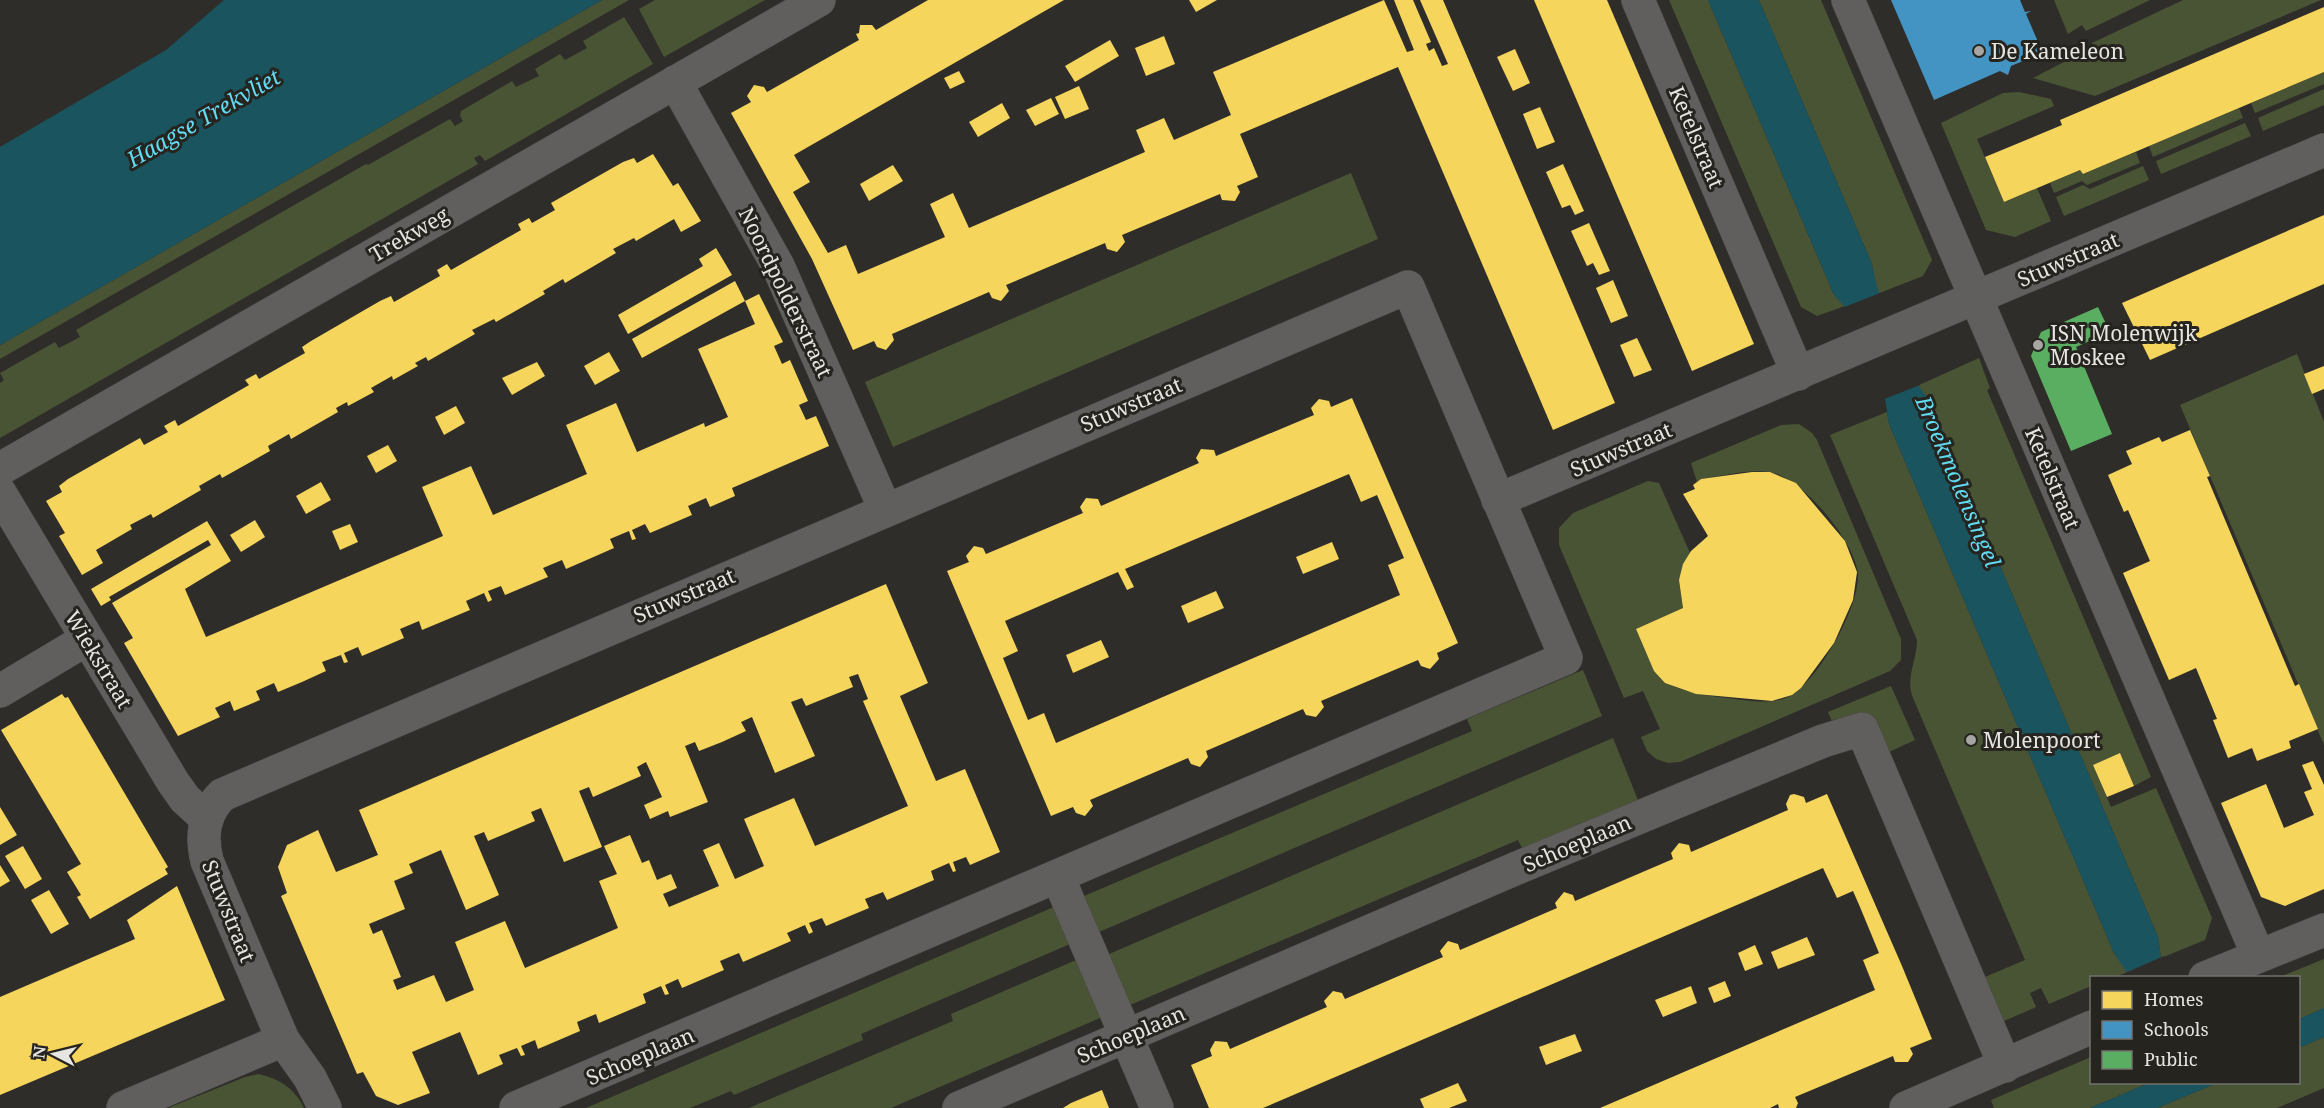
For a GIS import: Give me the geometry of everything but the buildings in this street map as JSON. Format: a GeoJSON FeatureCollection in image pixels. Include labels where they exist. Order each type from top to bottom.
{"type":"FeatureCollection","features":[{"type":"Feature","properties":{"kind":"street","name":"Trekweg"},"geometry":{"type":"LineString","coordinates":[[0,469],[819,0]]}},
{"type":"Feature","properties":{"kind":"street","name":"Ketelstraat"},"geometry":{"type":"LineString","coordinates":[[1638,0],[1798,374]]}},
{"type":"Feature","properties":{"kind":"street","name":"Ketelstraat"},"geometry":{"type":"LineString","coordinates":[[1848,0],[2258,955]]}},
{"type":"Feature","properties":{"kind":"street","name":"Noordpolderstraat"},"geometry":{"type":"LineString","coordinates":[[675,82],[778,266],[885,509]]}},
{"type":"Feature","properties":{"kind":"street","name":"Stuwstraat"},"geometry":{"type":"LineString","coordinates":[[283,1040],[207,861],[203,842],[207,819],[215,802],[230,790],[1408,287],[1498,500],[2324,150]]}},
{"type":"Feature","properties":{"kind":"street","name":"Wiekstraat"},"geometry":{"type":"LineString","coordinates":[[0,493],[173,782],[192,806],[207,819]]}},
{"type":"Feature","properties":{"kind":"street","name":"Schoeplaan"},"geometry":{"type":"LineString","coordinates":[[516,1108],[1566,658],[1498,500]]}},
{"type":"Feature","properties":{"kind":"street"},"geometry":{"type":"LineString","coordinates":[[0,691],[87,639]]}},
{"type":"Feature","properties":{"kind":"street","name":"Schoeplaan"},"geometry":{"type":"LineString","coordinates":[[959,1108],[1528,864],[1823,741],[1862,729],[2005,1066]]}},
{"type":"Feature","properties":{"kind":"street"},"geometry":{"type":"LineString","coordinates":[[1058,877],[1157,1108]]}},
{"type":"Feature","properties":{"kind":"street"},"geometry":{"type":"LineString","coordinates":[[2210,976],[2324,930]]}},
{"type":"Feature","properties":{"kind":"street"},"geometry":{"type":"LineString","coordinates":[[1906,1108],[2090,1027]]}},
{"type":"Feature","properties":{"kind":"street"},"geometry":{"type":"LineString","coordinates":[[123,1108],[283,1040],[310,1078],[325,1108]]}},
{"type":"Feature","properties":{"kind":"green space"},"geometry":{"type":"Polygon","coordinates":[[[602,0],[629,0],[0,359],[0,345],[602,0]]]}},
{"type":"Feature","properties":{"kind":"green space"},"geometry":{"type":"Polygon","coordinates":[[[655,0],[765,0],[664,57],[639,9],[655,0]]]}},
{"type":"Feature","properties":{"kind":"green space"},"geometry":{"type":"Polygon","coordinates":[[[1669,0],[1708,0],[1834,295],[1845,306],[1817,316],[1801,307],[1669,0]]]}},
{"type":"Feature","properties":{"kind":"green space"},"geometry":{"type":"Polygon","coordinates":[[[1759,0],[1821,0],[1932,260],[1923,276],[1877,294],[1872,264],[1759,0]]]}},
{"type":"Feature","properties":{"kind":"green space"},"geometry":{"type":"Polygon","coordinates":[[[2054,0],[2150,0],[2086,31],[2082,25],[2068,34],[2054,0]]]}},
{"type":"Feature","properties":{"kind":"green space"},"geometry":{"type":"Polygon","coordinates":[[[2183,0],[2321,0],[2095,96],[2033,78],[2093,47],[2092,43],[2183,0]]]}},
{"type":"Feature","properties":{"kind":"green space"},"geometry":{"type":"Polygon","coordinates":[[[624,17],[653,64],[485,161],[480,155],[474,158],[478,164],[0,438],[0,383],[4,380],[0,373],[55,342],[59,348],[80,337],[76,330],[366,164],[368,165],[450,119],[455,126],[463,121],[460,116],[461,111],[512,81],[516,87],[539,76],[535,69],[560,54],[565,60],[587,48],[583,41],[624,17]]]}},
{"type":"Feature","properties":{"kind":"green space"},"geometry":{"type":"Polygon","coordinates":[[[2324,72],[2324,84],[2255,113],[2251,103],[2324,72]]]}},
{"type":"Feature","properties":{"kind":"green space"},"geometry":{"type":"Polygon","coordinates":[[[2324,89],[2324,105],[2263,131],[2258,118],[2324,89]]]}},
{"type":"Feature","properties":{"kind":"green space"},"geometry":{"type":"Polygon","coordinates":[[[2019,92],[2051,99],[2054,106],[1977,139],[2004,202],[2037,188],[2051,221],[2015,237],[1986,230],[1941,123],[2003,93],[2019,92]]]}},
{"type":"Feature","properties":{"kind":"green space"},"geometry":{"type":"Polygon","coordinates":[[[2239,108],[2243,118],[2153,157],[2149,146],[2239,108]]]}},
{"type":"Feature","properties":{"kind":"green space"},"geometry":{"type":"Polygon","coordinates":[[[2245,123],[2251,136],[2161,174],[2156,161],[2245,123]]]}},
{"type":"Feature","properties":{"kind":"green space"},"geometry":{"type":"Polygon","coordinates":[[[2136,152],[2140,163],[2087,185],[2082,181],[2054,193],[2050,183],[2080,170],[2083,174],[2136,152]]]}},
{"type":"Feature","properties":{"kind":"green space"},"geometry":{"type":"Polygon","coordinates":[[[2143,166],[2149,180],[2064,216],[2056,197],[2083,185],[2090,189],[2143,166]]]}},
{"type":"Feature","properties":{"kind":"green space"},"geometry":{"type":"Polygon","coordinates":[[[1351,173],[1378,239],[893,447],[865,382],[1351,173]]]}},
{"type":"Feature","properties":{"kind":"green space"},"geometry":{"type":"Polygon","coordinates":[[[2297,354],[2324,422],[2324,745],[2180,405],[2297,354]]]}},
{"type":"Feature","properties":{"kind":"green space"},"geometry":{"type":"Polygon","coordinates":[[[1979,358],[1990,388],[1987,390],[2151,777],[2134,786],[2120,753],[2093,765],[2111,807],[2156,788],[2212,918],[2205,940],[2161,958],[2158,937],[1930,401],[1917,386],[1979,358]]]}},
{"type":"Feature","properties":{"kind":"green space"},"geometry":{"type":"Polygon","coordinates":[[[1887,412],[1889,424],[2114,953],[2128,972],[2118,976],[2090,976],[2090,986],[2049,1004],[2041,988],[2030,993],[2036,1007],[2004,1021],[1985,977],[2025,960],[1913,698],[1910,683],[1917,640],[1830,435],[1887,412]]]}},
{"type":"Feature","properties":{"kind":"green space"},"geometry":{"type":"Polygon","coordinates":[[[1799,424],[1812,433],[1817,440],[1901,639],[1901,660],[1890,671],[1680,762],[1668,763],[1656,759],[1647,751],[1641,737],[1660,729],[1643,691],[1624,698],[1559,545],[1559,528],[1573,513],[1648,481],[1659,483],[1690,553],[1679,580],[1683,608],[1636,629],[1650,660],[1664,679],[1673,686],[1685,690],[1751,701],[1767,702],[1783,699],[1808,680],[1821,664],[1844,625],[1857,588],[1858,574],[1855,561],[1825,512],[1796,485],[1782,476],[1753,471],[1701,479],[1697,482],[1691,463],[1781,425],[1799,424]]]}},
{"type":"Feature","properties":{"kind":"green space"},"geometry":{"type":"Polygon","coordinates":[[[1583,670],[1602,716],[1099,932],[1084,896],[1472,731],[1467,719],[1583,670]]]}},
{"type":"Feature","properties":{"kind":"green space"},"geometry":{"type":"Polygon","coordinates":[[[1891,686],[1915,740],[1889,752],[1877,724],[1833,724],[1828,712],[1891,686]]]}},
{"type":"Feature","properties":{"kind":"green space"},"geometry":{"type":"Polygon","coordinates":[[[1613,738],[1640,805],[1525,854],[1518,840],[1130,1005],[1109,954],[1613,738]]]}},
{"type":"Feature","properties":{"kind":"green space"},"geometry":{"type":"Polygon","coordinates":[[[1061,904],[1077,941],[861,1034],[863,1040],[734,1095],[731,1091],[690,1108],[586,1108],[1061,904]]]}},
{"type":"Feature","properties":{"kind":"green space"},"geometry":{"type":"Polygon","coordinates":[[[1083,957],[1107,1015],[891,1108],[749,1108],[953,1021],[951,1014],[1083,957]]]}},
{"type":"Feature","properties":{"kind":"green space"},"geometry":{"type":"Polygon","coordinates":[[[2324,959],[2324,1008],[2300,1019],[2300,976],[2282,976],[2324,959]]]}},
{"type":"Feature","properties":{"kind":"green space"},"geometry":{"type":"Polygon","coordinates":[[[2324,1037],[2324,1088],[2277,1108],[2157,1108],[2215,1084],[2300,1084],[2300,1048],[2324,1037]]]}},
{"type":"Feature","properties":{"kind":"green space"},"geometry":{"type":"Polygon","coordinates":[[[2090,1057],[2090,1084],[2147,1084],[2090,1108],[1994,1108],[1991,1100],[2090,1057]]]}},
{"type":"Feature","properties":{"kind":"green space"},"geometry":{"type":"Polygon","coordinates":[[[258,1074],[286,1085],[304,1108],[168,1108],[245,1077],[258,1074]]]}},
{"type":"Feature","properties":{"kind":"water","name":"Haagse Trekvliet"},"geometry":{"type":"Polygon","coordinates":[[[224,0],[602,0],[0,345],[0,147],[166,50],[224,0]]]}},
{"type":"Feature","properties":{"kind":"water","name":"Broekmolensingel"},"geometry":{"type":"Polygon","coordinates":[[[1708,0],[1759,0],[1872,264],[1886,317],[1902,355],[1930,401],[2158,937],[2161,958],[2132,976],[2129,976],[2114,953],[1889,424],[1885,399],[1845,307],[1834,295],[1708,0]]]}},
{"type":"Feature","properties":{"kind":"water"},"geometry":{"type":"Polygon","coordinates":[[[2324,1008],[2324,1037],[2300,1048],[2300,1019],[2324,1008]]]}},
{"type":"Feature","properties":{"kind":"water"},"geometry":{"type":"Polygon","coordinates":[[[2147,1084],[2215,1084],[2157,1108],[2090,1108],[2147,1084]]]}},
{"type":"Feature","properties":{"kind":"pier"},"geometry":{"type":"Polygon","coordinates":[[[1880,293],[1920,385],[1882,400],[1842,308],[1880,293]]]}},
{"type":"Feature","properties":{"kind":"pier"},"geometry":{"type":"Polygon","coordinates":[[[2164,956],[2172,976],[2126,976],[2125,973],[2164,956]]]}},
{"type":"Feature","properties":{"kind":"place","name":"De Kameleon"},"geometry":{"type":"Point","coordinates":[1979,51]}},
{"type":"Feature","properties":{"kind":"place","name":"ISN Molenwijk Moskee"},"geometry":{"type":"Point","coordinates":[2038,345]}},
{"type":"Feature","properties":{"kind":"place","name":"Molenpoort"},"geometry":{"type":"Point","coordinates":[1971,740]}}]}
